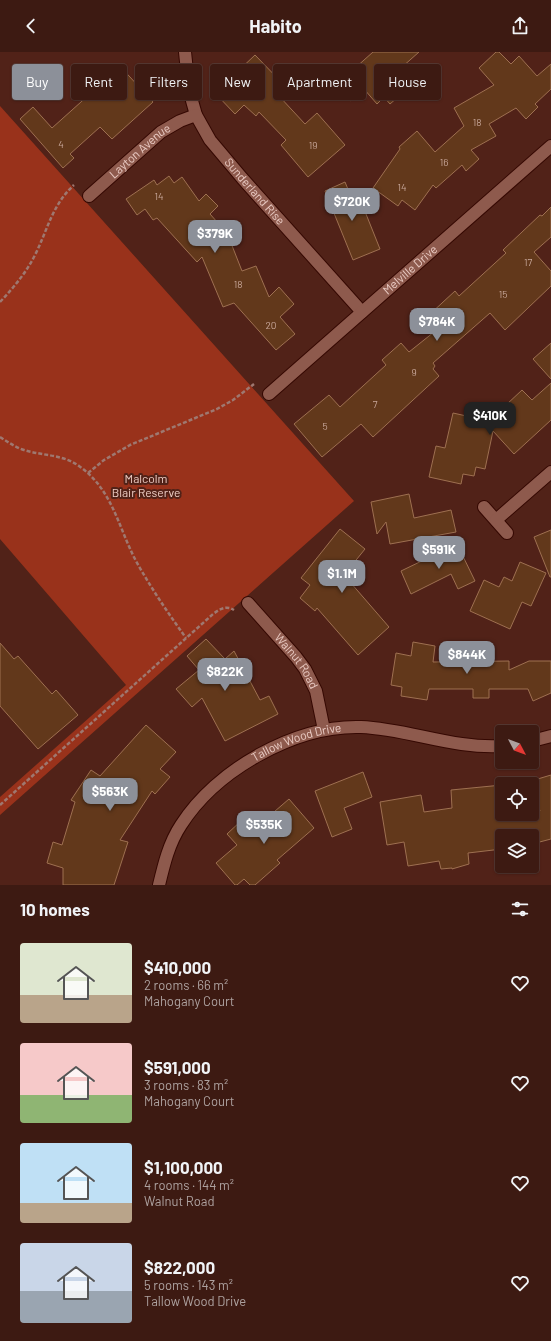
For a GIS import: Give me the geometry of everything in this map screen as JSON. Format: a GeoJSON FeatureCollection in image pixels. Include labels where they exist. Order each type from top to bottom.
{"type":"FeatureCollection","features":[{"type":"Feature","properties":{"kind":"street","name":"Sunderland Rise"},"geometry":{"type":"LineString","coordinates":[[185,52],[189,90],[196,115],[206,133],[220,152],[362,312]]}},
{"type":"Feature","properties":{"kind":"street","name":"Layton Avenue"},"geometry":{"type":"LineString","coordinates":[[88,196],[161,132],[180,121],[196,115]]}},
{"type":"Feature","properties":{"kind":"street","name":"Melville Drive"},"geometry":{"type":"LineString","coordinates":[[268,394],[551,146]]}},
{"type":"Feature","properties":{"kind":"street"},"geometry":{"type":"LineString","coordinates":[[496,520],[551,472]]}},
{"type":"Feature","properties":{"kind":"street"},"geometry":{"type":"LineString","coordinates":[[484,507],[507,533]]}},
{"type":"Feature","properties":{"kind":"street","name":"Walnut Road"},"geometry":{"type":"LineString","coordinates":[[248,603],[296,657],[308,674],[316,691],[324,730]]}},
{"type":"Feature","properties":{"kind":"street","name":"Tallow Wood Drive"},"geometry":{"type":"LineString","coordinates":[[159,885],[170,846],[180,826],[193,808],[226,776],[248,762],[288,742],[324,730],[362,728],[399,732],[464,745],[495,746]]}},
{"type":"Feature","properties":{"kind":"street"},"geometry":{"type":"LineString","coordinates":[[539,739],[551,736]]}},
{"type":"Feature","properties":{"kind":"path"},"geometry":{"type":"LineString","coordinates":[[0,302],[18,282],[31,264],[42,242],[53,212],[63,196],[74,185]]}},
{"type":"Feature","properties":{"kind":"path"},"geometry":{"type":"LineString","coordinates":[[88,473],[130,444],[221,407],[254,384]]}},
{"type":"Feature","properties":{"kind":"path"},"geometry":{"type":"LineString","coordinates":[[0,437],[11,445],[25,450],[62,457],[79,466],[88,473],[106,494],[136,560],[157,597],[186,638]]}},
{"type":"Feature","properties":{"kind":"path"},"geometry":{"type":"LineString","coordinates":[[0,805],[213,614],[222,608],[230,608],[238,614]]}},
{"type":"Feature","properties":{"kind":"green space","name":"Malcolm Blair Reserve"},"geometry":{"type":"Polygon","coordinates":[[[0,106],[354,501],[0,815],[0,797],[126,685],[0,539],[0,106]]]}},
{"type":"Feature","properties":{"kind":"building"},"geometry":{"type":"Polygon","coordinates":[[[373,52],[419,52],[405,64],[374,64],[374,100],[381,100],[377,104],[366,91],[366,64],[360,64],[373,52]]]}},
{"type":"Feature","properties":{"kind":"building"},"geometry":{"type":"Polygon","coordinates":[[[496,52],[499,52],[511,64],[519,56],[537,76],[551,64],[551,89],[535,104],[538,107],[526,119],[516,108],[489,124],[496,136],[471,150],[479,159],[466,171],[462,165],[436,188],[433,185],[415,210],[402,200],[398,206],[373,188],[400,149],[399,147],[417,131],[435,152],[464,126],[454,108],[494,85],[479,68],[496,52]]]}},
{"type":"Feature","properties":{"kind":"building"},"geometry":{"type":"Polygon","coordinates":[[[255,55],[264,64],[246,64],[255,55]]]}},
{"type":"Feature","properties":{"kind":"building"},"geometry":{"type":"Polygon","coordinates":[[[265,65],[273,74],[273,100],[283,100],[305,124],[317,113],[345,145],[308,177],[281,145],[286,140],[259,112],[256,116],[244,105],[235,114],[222,100],[265,100],[265,65]]]}},
{"type":"Feature","properties":{"kind":"building"},"geometry":{"type":"Polygon","coordinates":[[[127,74],[135,82],[135,100],[151,100],[153,102],[112,139],[100,127],[70,154],[74,158],[63,168],[20,119],[33,107],[52,128],[83,100],[127,100],[127,74]]]}},
{"type":"Feature","properties":{"kind":"building"},"geometry":{"type":"Polygon","coordinates":[[[387,100],[395,100],[390,104],[387,100]]]}},
{"type":"Feature","properties":{"kind":"building"},"geometry":{"type":"Polygon","coordinates":[[[169,176],[174,183],[182,177],[199,201],[206,194],[218,206],[210,214],[234,241],[231,243],[242,271],[256,266],[269,297],[279,287],[294,304],[280,317],[295,334],[276,350],[234,303],[223,307],[202,257],[197,262],[157,218],[153,220],[145,209],[137,215],[126,199],[154,180],[157,185],[169,176]]]}},
{"type":"Feature","properties":{"kind":"building"},"geometry":{"type":"Polygon","coordinates":[[[345,182],[357,211],[362,204],[380,249],[353,260],[325,191],[345,182]]]}},
{"type":"Feature","properties":{"kind":"building"},"geometry":{"type":"Polygon","coordinates":[[[551,207],[551,237],[534,252],[551,271],[551,286],[505,330],[490,313],[433,363],[435,366],[433,369],[439,376],[373,437],[361,424],[322,457],[294,424],[329,395],[340,407],[386,365],[382,360],[401,343],[409,352],[434,332],[430,328],[436,323],[429,315],[455,291],[459,296],[506,253],[503,250],[540,215],[542,216],[551,207]]]}},
{"type":"Feature","properties":{"kind":"building"},"geometry":{"type":"Polygon","coordinates":[[[551,343],[551,379],[533,359],[551,343]]]}},
{"type":"Feature","properties":{"kind":"building"},"geometry":{"type":"Polygon","coordinates":[[[551,383],[551,420],[514,454],[493,431],[485,469],[476,467],[474,476],[463,474],[461,484],[429,477],[436,446],[445,448],[453,413],[489,421],[522,390],[532,400],[551,383]]]}},
{"type":"Feature","properties":{"kind":"building"},"geometry":{"type":"Polygon","coordinates":[[[409,494],[414,518],[451,510],[456,532],[390,544],[386,522],[377,534],[371,502],[409,494]]]}},
{"type":"Feature","properties":{"kind":"building"},"geometry":{"type":"Polygon","coordinates":[[[340,529],[365,549],[344,575],[389,627],[358,655],[317,608],[315,611],[300,598],[310,585],[301,578],[340,529]]]}},
{"type":"Feature","properties":{"kind":"building"},"geometry":{"type":"Polygon","coordinates":[[[551,530],[551,577],[550,577],[534,537],[551,530]]]}},
{"type":"Feature","properties":{"kind":"building"},"geometry":{"type":"Polygon","coordinates":[[[457,544],[475,581],[458,589],[451,574],[411,594],[401,571],[457,544]]]}},
{"type":"Feature","properties":{"kind":"building"},"geometry":{"type":"Polygon","coordinates":[[[520,562],[546,573],[531,606],[522,602],[510,629],[470,611],[484,580],[499,587],[504,577],[512,581],[520,562]]]}},
{"type":"Feature","properties":{"kind":"building"},"geometry":{"type":"Polygon","coordinates":[[[206,639],[225,659],[234,651],[260,700],[269,696],[278,714],[225,741],[202,698],[192,707],[176,689],[199,670],[187,656],[206,639]]]}},
{"type":"Feature","properties":{"kind":"building"},"geometry":{"type":"Polygon","coordinates":[[[413,642],[435,646],[433,662],[509,661],[509,670],[529,661],[551,661],[551,693],[533,701],[528,689],[489,689],[489,698],[473,698],[473,689],[429,689],[427,700],[401,696],[402,687],[391,685],[396,653],[411,656],[413,642]]]}},
{"type":"Feature","properties":{"kind":"building"},"geometry":{"type":"Polygon","coordinates":[[[0,643],[14,659],[18,656],[52,694],[56,690],[78,715],[38,749],[0,706],[0,643]]]}},
{"type":"Feature","properties":{"kind":"building"},"geometry":{"type":"Polygon","coordinates":[[[146,725],[176,752],[160,769],[170,777],[155,794],[152,791],[120,840],[128,842],[114,885],[63,885],[63,868],[47,863],[53,842],[62,845],[75,802],[71,800],[91,770],[100,776],[146,725]]]}},
{"type":"Feature","properties":{"kind":"building"},"geometry":{"type":"Polygon","coordinates":[[[363,772],[372,797],[344,808],[352,829],[332,837],[315,791],[363,772]]]}},
{"type":"Feature","properties":{"kind":"building"},"geometry":{"type":"Polygon","coordinates":[[[551,775],[551,839],[539,842],[539,829],[495,829],[495,850],[468,853],[469,864],[452,869],[441,869],[439,861],[408,866],[404,842],[387,845],[380,802],[421,795],[424,812],[452,808],[451,790],[495,786],[495,821],[539,821],[539,779],[551,775]]]}},
{"type":"Feature","properties":{"kind":"building"},"geometry":{"type":"Polygon","coordinates":[[[289,799],[314,828],[277,860],[280,863],[255,885],[250,885],[244,879],[235,885],[216,863],[237,845],[227,834],[242,820],[252,831],[289,799]]]}}]}
